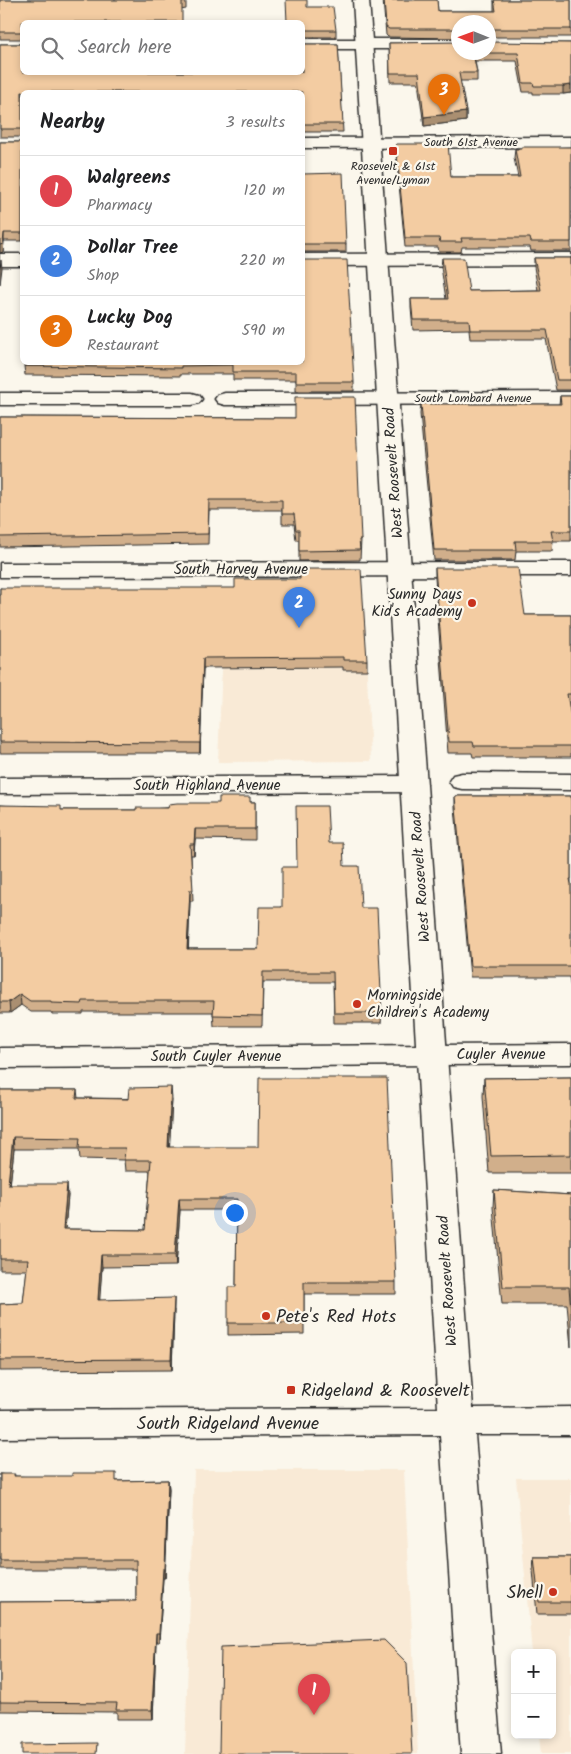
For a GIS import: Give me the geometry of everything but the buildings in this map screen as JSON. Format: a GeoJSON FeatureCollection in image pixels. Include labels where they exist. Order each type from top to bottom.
{"type":"FeatureCollection","features":[{"type":"Feature","properties":{"kind":"street","name":"West Roosevelt Road"},"geometry":{"type":"LineString","coordinates":[[360,0],[456,1421],[482,1754]]}},
{"type":"Feature","properties":{"kind":"street"},"geometry":{"type":"LineString","coordinates":[[305,44],[451,44]]}},
{"type":"Feature","properties":{"kind":"street","name":"South 61st Avenue"},"geometry":{"type":"LineString","coordinates":[[305,143],[571,142]]}},
{"type":"Feature","properties":{"kind":"street"},"geometry":{"type":"LineString","coordinates":[[305,260],[571,259]]}},
{"type":"Feature","properties":{"kind":"street"},"geometry":{"type":"LineString","coordinates":[[0,260],[20,260]]}},
{"type":"Feature","properties":{"kind":"street","name":"South Lombard Avenue"},"geometry":{"type":"LineString","coordinates":[[225,399],[571,398]]}},
{"type":"Feature","properties":{"kind":"street"},"geometry":{"type":"LineString","coordinates":[[0,399],[192,399]]}},
{"type":"Feature","properties":{"kind":"street","name":"South Harvey Avenue"},"geometry":{"type":"LineString","coordinates":[[0,570],[571,569]]}},
{"type":"Feature","properties":{"kind":"street"},"geometry":{"type":"LineString","coordinates":[[462,781],[571,782]]}},
{"type":"Feature","properties":{"kind":"street","name":"South Highland Avenue"},"geometry":{"type":"LineString","coordinates":[[0,786],[414,784]]}},
{"type":"Feature","properties":{"kind":"street","name":"Cuyler Avenue"},"geometry":{"type":"LineString","coordinates":[[432,1055],[571,1054]]}},
{"type":"Feature","properties":{"kind":"street","name":"South Cuyler Avenue"},"geometry":{"type":"LineString","coordinates":[[0,1058],[432,1055]]}},
{"type":"Feature","properties":{"kind":"street","name":"South Ridgeland Avenue"},"geometry":{"type":"LineString","coordinates":[[0,1424],[571,1421]]}},
{"type":"Feature","properties":{"kind":"shaded area"},"geometry":{"type":"Polygon","coordinates":[[[363,589],[371,761],[218,762],[225,590],[363,589]]]}},
{"type":"Feature","properties":{"kind":"shaded area"},"geometry":{"type":"Polygon","coordinates":[[[194,1470],[404,1470],[418,1754],[185,1754],[194,1470]]]}},
{"type":"Feature","properties":{"kind":"shaded area"},"geometry":{"type":"Polygon","coordinates":[[[516,1478],[571,1478],[571,1754],[541,1754],[539,1739],[556,1739],[556,1649],[532,1649],[516,1478]]]}},
{"type":"Feature","properties":{"kind":"place","name":"Lucky Dog"},"geometry":{"type":"Point","coordinates":[444,115]}},
{"type":"Feature","properties":{"kind":"place","name":"Roosevelt & 61st Avenue/Lyman"},"geometry":{"type":"Point","coordinates":[393,151]}},
{"type":"Feature","properties":{"kind":"place","name":"Sunny Days Kid's Academy"},"geometry":{"type":"Point","coordinates":[472,603]}},
{"type":"Feature","properties":{"kind":"place","name":"Dollar Tree"},"geometry":{"type":"Point","coordinates":[299,628]}},
{"type":"Feature","properties":{"kind":"place","name":"Morningside Children's Academy"},"geometry":{"type":"Point","coordinates":[357,1004]}},
{"type":"Feature","properties":{"kind":"place","name":"Pete's Red Hots"},"geometry":{"type":"Point","coordinates":[266,1316]}},
{"type":"Feature","properties":{"kind":"place","name":"Ridgeland & Roosevelt"},"geometry":{"type":"Point","coordinates":[291,1390]}},
{"type":"Feature","properties":{"kind":"place","name":"Shell"},"geometry":{"type":"Point","coordinates":[553,1592]}},
{"type":"Feature","properties":{"kind":"place","name":"Walgreens"},"geometry":{"type":"Point","coordinates":[314,1715]}}]}
